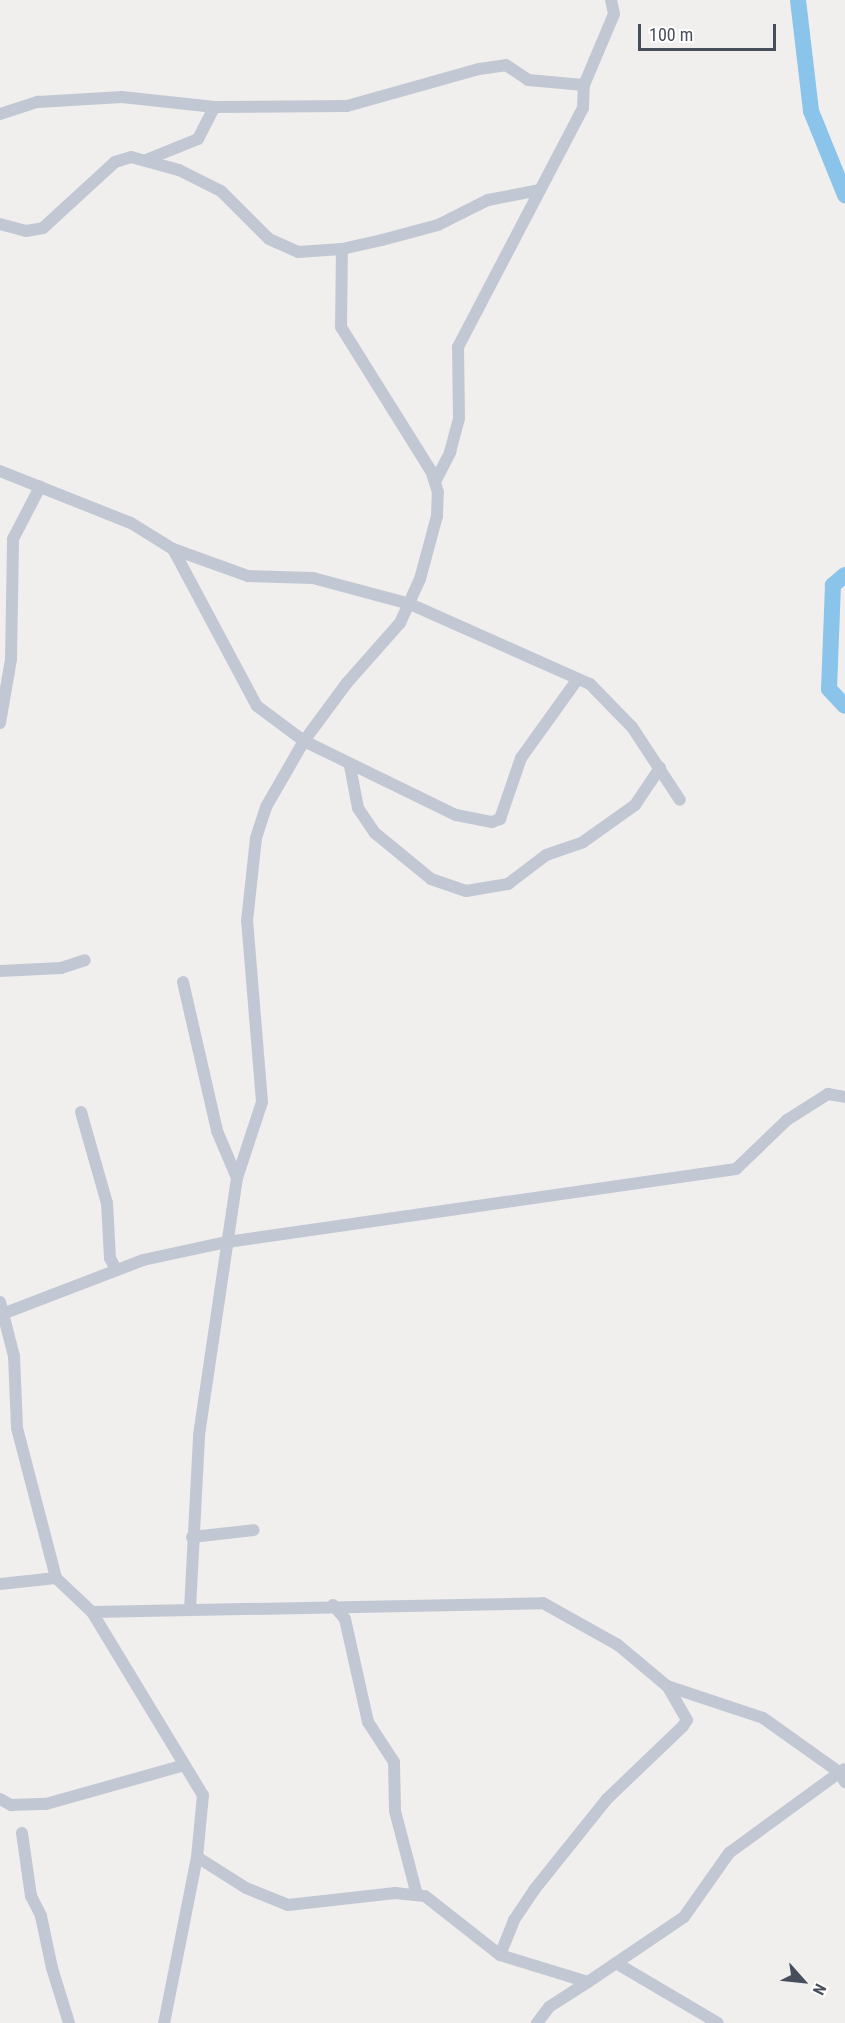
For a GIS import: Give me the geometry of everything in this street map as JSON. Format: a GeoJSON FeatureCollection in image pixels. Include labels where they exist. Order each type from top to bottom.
{"type":"FeatureCollection","features":[{"type":"Feature","properties":{"kind":"street"},"geometry":{"type":"LineString","coordinates":[[435,482],[450,452],[459,418],[458,347],[583,108],[584,85],[615,14],[611,0]]}},
{"type":"Feature","properties":{"kind":"street"},"geometry":{"type":"LineString","coordinates":[[0,114],[39,102],[122,97],[214,107],[347,106],[479,69],[506,65],[528,80],[584,85]]}},
{"type":"Feature","properties":{"kind":"street"},"geometry":{"type":"LineString","coordinates":[[146,160],[198,139],[214,107]]}},
{"type":"Feature","properties":{"kind":"street"},"geometry":{"type":"LineString","coordinates":[[0,224],[26,231],[43,228],[116,162],[131,157],[179,170],[221,191],[278,246],[298,252],[342,249],[438,225],[488,200],[540,190]]}},
{"type":"Feature","properties":{"kind":"street"},"geometry":{"type":"LineString","coordinates":[[190,1609],[199,1435],[237,1178],[262,1102],[247,921],[249,876],[266,807],[304,741],[346,684],[400,623],[410,604],[437,516],[435,482],[341,327],[342,249]]}},
{"type":"Feature","properties":{"kind":"street"},"geometry":{"type":"LineString","coordinates":[[0,471],[131,523],[173,549],[248,576],[313,578],[410,604],[590,684],[632,727],[680,800]]}},
{"type":"Feature","properties":{"kind":"street"},"geometry":{"type":"LineString","coordinates":[[0,723],[11,659],[13,539],[40,487]]}},
{"type":"Feature","properties":{"kind":"street"},"geometry":{"type":"LineString","coordinates":[[173,549],[257,706],[304,741],[425,803],[492,822],[500,819],[506,809],[522,758],[577,680]]}},
{"type":"Feature","properties":{"kind":"street"},"geometry":{"type":"LineString","coordinates":[[350,766],[358,808],[375,833],[430,879],[466,891],[508,884],[546,855],[583,842],[635,805],[660,768]]}},
{"type":"Feature","properties":{"kind":"street"},"geometry":{"type":"LineString","coordinates":[[0,971],[61,968],[85,960]]}},
{"type":"Feature","properties":{"kind":"street"},"geometry":{"type":"LineString","coordinates":[[183,982],[217,1131],[237,1178]]}},
{"type":"Feature","properties":{"kind":"street"},"geometry":{"type":"LineString","coordinates":[[0,1315],[143,1260],[227,1242],[736,1169],[787,1120],[828,1094],[845,1097]]}},
{"type":"Feature","properties":{"kind":"street"},"geometry":{"type":"LineString","coordinates":[[81,1112],[107,1203],[110,1258],[116,1270]]}},
{"type":"Feature","properties":{"kind":"street"},"geometry":{"type":"LineString","coordinates":[[0,1302],[0,1315],[14,1356],[17,1428],[56,1578],[92,1612],[203,1795],[197,1857],[164,2023]]}},
{"type":"Feature","properties":{"kind":"street"},"geometry":{"type":"LineString","coordinates":[[192,1537],[254,1530]]}},
{"type":"Feature","properties":{"kind":"street"},"geometry":{"type":"LineString","coordinates":[[0,1584],[56,1578]]}},
{"type":"Feature","properties":{"kind":"street"},"geometry":{"type":"LineString","coordinates":[[92,1612],[543,1602],[618,1645],[668,1686],[706,1701],[763,1718],[843,1774],[729,1853],[684,1917],[549,2007],[535,2022]]}},
{"type":"Feature","properties":{"kind":"street"},"geometry":{"type":"LineString","coordinates":[[333,1605],[345,1619],[368,1722],[394,1761],[395,1811],[417,1895]]}},
{"type":"Feature","properties":{"kind":"street"},"geometry":{"type":"LineString","coordinates":[[668,1686],[687,1720]]}},
{"type":"Feature","properties":{"kind":"street"},"geometry":{"type":"LineString","coordinates":[[500,1955],[514,1920],[534,1890],[607,1799],[660,1750],[706,1701]]}},
{"type":"Feature","properties":{"kind":"street"},"geometry":{"type":"LineString","coordinates":[[0,1799],[11,1805],[46,1804],[185,1765]]}},
{"type":"Feature","properties":{"kind":"street"},"geometry":{"type":"LineString","coordinates":[[22,1833],[31,1896],[41,1916],[52,1968],[69,2023]]}},
{"type":"Feature","properties":{"kind":"street"},"geometry":{"type":"LineString","coordinates":[[197,1857],[246,1888],[288,1905],[395,1893],[426,1896],[500,1955],[588,1982]]}},
{"type":"Feature","properties":{"kind":"street"},"geometry":{"type":"LineString","coordinates":[[616,1963],[718,2023]]}},
{"type":"Feature","properties":{"kind":"waterway"},"geometry":{"type":"LineString","coordinates":[[798,0],[811,111],[845,195]]}},
{"type":"Feature","properties":{"kind":"waterway"},"geometry":{"type":"LineString","coordinates":[[845,575],[833,585],[829,689],[845,706]]}}]}
